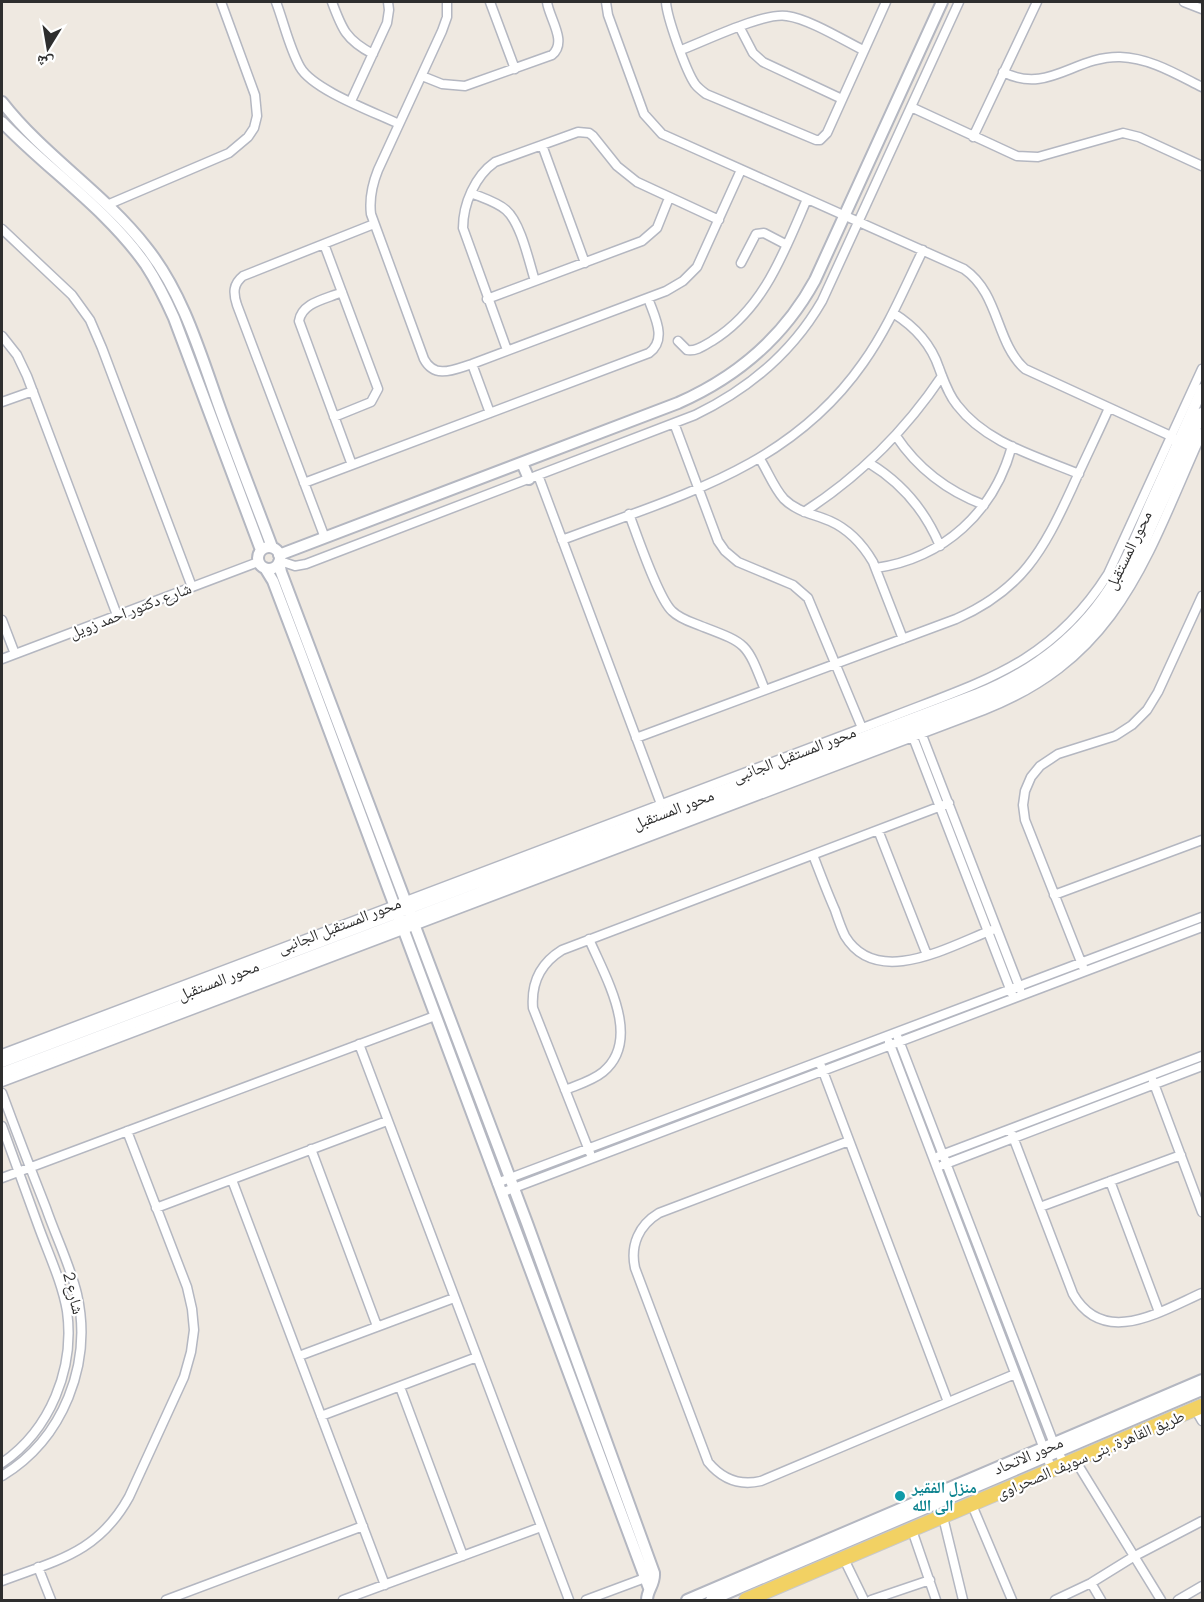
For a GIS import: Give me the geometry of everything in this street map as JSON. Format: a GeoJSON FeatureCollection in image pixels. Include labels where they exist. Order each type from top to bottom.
{"type":"FeatureCollection","features":[{"type":"Feature","properties":{"kind":"main road","name":"طريق القاهرة, بنى سويف الصحراوى"},"geometry":{"type":"LineString","coordinates":[[746,1600],[972,1505],[1056,1456],[1200,1412]]}},
{"type":"Feature","properties":{"kind":"street"},"geometry":{"type":"LineString","coordinates":[[107,206],[229,153],[248,137],[254,128],[257,116],[255,95],[221,2]]}},
{"type":"Feature","properties":{"kind":"street"},"geometry":{"type":"LineString","coordinates":[[276,2],[296,58],[306,75],[321,87],[399,124]]}},
{"type":"Feature","properties":{"kind":"street"},"geometry":{"type":"LineString","coordinates":[[332,2],[345,34],[356,45],[373,54]]}},
{"type":"Feature","properties":{"kind":"street"},"geometry":{"type":"LineString","coordinates":[[351,101],[387,23],[388,2]]}},
{"type":"Feature","properties":{"kind":"street"},"geometry":{"type":"LineString","coordinates":[[447,2],[446,22],[378,170],[371,192],[371,214],[374,224],[428,365],[438,372],[472,364],[673,288],[690,276],[701,261],[741,170]]}},
{"type":"Feature","properties":{"kind":"street"},"geometry":{"type":"LineString","coordinates":[[490,2],[515,69]]}},
{"type":"Feature","properties":{"kind":"street"},"geometry":{"type":"LineString","coordinates":[[422,76],[450,86],[465,86],[552,55],[559,46],[547,2]]}},
{"type":"Feature","properties":{"kind":"street"},"geometry":{"type":"LineString","coordinates":[[606,2],[608,15],[641,106],[649,122],[662,134],[964,269],[980,283],[987,293],[1013,354],[1023,367],[1190,444]]}},
{"type":"Feature","properties":{"kind":"street"},"geometry":{"type":"LineString","coordinates":[[666,2],[681,50],[695,84],[706,94],[811,139],[820,140],[825,137],[886,2]]}},
{"type":"Feature","properties":{"kind":"street"},"geometry":{"type":"LineString","coordinates":[[262,565],[273,568],[278,556],[678,403],[712,386],[743,366],[772,341],[796,312],[814,280],[942,2]]}},
{"type":"Feature","properties":{"kind":"street"},"geometry":{"type":"LineString","coordinates":[[586,1600],[647,1583],[654,1580],[654,1573],[512,1183],[410,913],[305,650],[273,581],[258,557],[261,550],[266,547],[295,566],[306,564],[674,423],[724,400],[747,385],[780,358],[804,329],[822,301],[959,2]]}},
{"type":"Feature","properties":{"kind":"street"},"geometry":{"type":"LineString","coordinates":[[973,136],[1038,2]]}},
{"type":"Feature","properties":{"kind":"street"},"geometry":{"type":"LineString","coordinates":[[1184,2],[1203,9]]}},
{"type":"Feature","properties":{"kind":"street"},"geometry":{"type":"LineString","coordinates":[[681,50],[772,16],[790,16],[864,50]]}},
{"type":"Feature","properties":{"kind":"street"},"geometry":{"type":"LineString","coordinates":[[740,28],[753,53],[763,62],[842,99]]}},
{"type":"Feature","properties":{"kind":"street"},"geometry":{"type":"LineString","coordinates":[[1004,72],[1017,78],[1039,80],[1087,62],[1108,58],[1129,58],[1159,66],[1203,87]]}},
{"type":"Feature","properties":{"kind":"street"},"geometry":{"type":"LineString","coordinates":[[2,102],[26,130],[107,206],[147,248],[165,273],[178,299],[278,556],[280,572],[305,650],[398,918],[647,1583],[647,1600]]}},
{"type":"Feature","properties":{"kind":"street"},"geometry":{"type":"LineString","coordinates":[[911,107],[1011,154],[1031,158],[1116,134],[1129,134],[1203,166]]}},
{"type":"Feature","properties":{"kind":"street"},"geometry":{"type":"LineString","coordinates":[[2,122],[106,219],[133,249],[156,282],[174,318],[261,550]]}},
{"type":"Feature","properties":{"kind":"street"},"geometry":{"type":"LineString","coordinates":[[507,350],[464,235],[464,213],[471,193],[480,177],[495,162],[578,132],[589,133],[627,175],[645,187],[719,220]]}},
{"type":"Feature","properties":{"kind":"street"},"geometry":{"type":"LineString","coordinates":[[542,145],[585,263]]}},
{"type":"Feature","properties":{"kind":"street"},"geometry":{"type":"LineString","coordinates":[[471,193],[497,204],[510,214],[516,223],[535,281]]}},
{"type":"Feature","properties":{"kind":"street"},"geometry":{"type":"LineString","coordinates":[[487,299],[648,238],[660,223],[669,198]]}},
{"type":"Feature","properties":{"kind":"street"},"geometry":{"type":"LineString","coordinates":[[678,341],[683,348],[696,350],[733,325],[766,286],[807,199]]}},
{"type":"Feature","properties":{"kind":"street"},"geometry":{"type":"LineString","coordinates":[[325,538],[237,305],[234,290],[237,282],[243,276],[374,224]]}},
{"type":"Feature","properties":{"kind":"street"},"geometry":{"type":"LineString","coordinates":[[2,230],[72,295],[90,320],[192,587]]}},
{"type":"Feature","properties":{"kind":"street"},"geometry":{"type":"LineString","coordinates":[[741,263],[756,234],[764,233],[787,245]]}},
{"type":"Feature","properties":{"kind":"street"},"geometry":{"type":"LineString","coordinates":[[324,244],[378,389],[371,402],[334,417]]}},
{"type":"Feature","properties":{"kind":"street"},"geometry":{"type":"LineString","coordinates":[[562,540],[729,475],[760,459],[802,429],[837,396],[868,357],[893,313],[923,250]]}},
{"type":"Feature","properties":{"kind":"street"},"geometry":{"type":"LineString","coordinates":[[342,292],[307,306],[301,313],[299,321],[352,465]]}},
{"type":"Feature","properties":{"kind":"street"},"geometry":{"type":"LineString","coordinates":[[304,483],[653,350],[660,338],[648,298]]}},
{"type":"Feature","properties":{"kind":"street"},"geometry":{"type":"LineString","coordinates":[[893,313],[922,337],[932,352],[949,393],[969,419],[987,433],[1012,446],[1078,474]]}},
{"type":"Feature","properties":{"kind":"street"},"geometry":{"type":"LineString","coordinates":[[2,336],[17,355],[33,391],[117,615]]}},
{"type":"Feature","properties":{"kind":"street"},"geometry":{"type":"LineString","coordinates":[[472,364],[490,413]]}},
{"type":"Feature","properties":{"kind":"street","name":"محور المستقبل الجانبى"},"geometry":{"type":"LineString","coordinates":[[914,727],[1016,696],[1047,678],[1088,644],[1111,618],[1131,588],[1190,444],[1203,369]]}},
{"type":"Feature","properties":{"kind":"street"},"geometry":{"type":"LineString","coordinates":[[804,512],[832,494],[869,463],[896,436],[942,376]]}},
{"type":"Feature","properties":{"kind":"street","name":"محور المستقبل"},"geometry":{"type":"LineString","coordinates":[[1190,444],[1203,389]]}},
{"type":"Feature","properties":{"kind":"street"},"geometry":{"type":"LineString","coordinates":[[2,402],[33,391]]}},
{"type":"Feature","properties":{"kind":"street"},"geometry":{"type":"LineString","coordinates":[[636,738],[968,614],[992,600],[1033,562],[1048,538],[1109,408]]}},
{"type":"Feature","properties":{"kind":"street","name":"محور المستقبل"},"geometry":{"type":"LineString","coordinates":[[410,913],[914,727],[1037,664],[1075,632],[1097,607],[1190,444],[1203,414]]}},
{"type":"Feature","properties":{"kind":"street"},"geometry":{"type":"LineString","coordinates":[[674,423],[718,542],[724,551],[738,562],[787,582],[803,593],[812,604],[862,728]]}},
{"type":"Feature","properties":{"kind":"street","name":"محور المستقبل الجانبى"},"geometry":{"type":"LineString","coordinates":[[2,1082],[410,913],[661,804],[862,728],[891,722],[1005,671],[1032,655],[1069,624],[1090,600],[1190,444],[1203,433]]}},
{"type":"Feature","properties":{"kind":"street"},"geometry":{"type":"LineString","coordinates":[[896,436],[911,456],[934,478],[961,495],[984,505]]}},
{"type":"Feature","properties":{"kind":"street"},"geometry":{"type":"LineString","coordinates":[[876,568],[909,561],[940,546],[964,528],[984,505],[1001,477],[1012,446]]}},
{"type":"Feature","properties":{"kind":"street"},"geometry":{"type":"LineString","coordinates":[[760,459],[779,493],[790,504],[804,512],[832,522],[848,533],[868,554],[876,568],[903,639]]}},
{"type":"Feature","properties":{"kind":"street"},"geometry":{"type":"LineString","coordinates":[[522,463],[533,477],[562,540],[661,804]]}},
{"type":"Feature","properties":{"kind":"street"},"geometry":{"type":"LineString","coordinates":[[869,463],[890,477],[912,498],[930,524],[940,546]]}},
{"type":"Feature","properties":{"kind":"street"},"geometry":{"type":"LineString","coordinates":[[629,514],[667,606],[679,617],[732,638],[745,646],[765,690]]}},
{"type":"Feature","properties":{"kind":"street","name":"شارع دكتور احمد زويل"},"geometry":{"type":"LineString","coordinates":[[2,659],[192,587],[262,565]]}},
{"type":"Feature","properties":{"kind":"street"},"geometry":{"type":"LineString","coordinates":[[1083,967],[1025,820],[1024,798],[1028,784],[1040,766],[1052,757],[1106,740],[1124,731],[1140,718],[1158,692],[1203,596]]}},
{"type":"Feature","properties":{"kind":"street"},"geometry":{"type":"LineString","coordinates":[[2,620],[15,654]]}},
{"type":"Feature","properties":{"kind":"street","name":"محور المستقبل"},"geometry":{"type":"LineString","coordinates":[[2,1073],[891,722],[914,727]]}},
{"type":"Feature","properties":{"kind":"street"},"geometry":{"type":"LineString","coordinates":[[914,727],[1018,997]]}},
{"type":"Feature","properties":{"kind":"street"},"geometry":{"type":"LineString","coordinates":[[592,1158],[535,1014],[534,987],[542,968],[550,958],[562,950],[590,939],[944,805]]}},
{"type":"Feature","properties":{"kind":"street"},"geometry":{"type":"LineString","coordinates":[[878,830],[927,955]]}},
{"type":"Feature","properties":{"kind":"street"},"geometry":{"type":"LineString","coordinates":[[1054,894],[1203,840]]}},
{"type":"Feature","properties":{"kind":"street"},"geometry":{"type":"LineString","coordinates":[[813,855],[845,935],[858,950],[876,959],[895,963],[914,960],[992,930]]}},
{"type":"Feature","properties":{"kind":"street"},"geometry":{"type":"LineString","coordinates":[[512,1183],[592,1158],[1018,997],[1203,917]]}},
{"type":"Feature","properties":{"kind":"street","name":"محور المستقبل الجانبى"},"geometry":{"type":"LineString","coordinates":[[2,1054],[398,918]]}},
{"type":"Feature","properties":{"kind":"street","name":"محور المستقبل"},"geometry":{"type":"LineString","coordinates":[[2,1062],[398,918]]}},
{"type":"Feature","properties":{"kind":"street"},"geometry":{"type":"LineString","coordinates":[[499,1188],[588,1149],[1014,988],[1203,927]]}},
{"type":"Feature","properties":{"kind":"street"},"geometry":{"type":"LineString","coordinates":[[565,1090],[603,1072],[615,1056],[620,1041],[621,1025],[618,1010],[590,939]]}},
{"type":"Feature","properties":{"kind":"street"},"geometry":{"type":"LineString","coordinates":[[2,1178],[435,1016]]}},
{"type":"Feature","properties":{"kind":"street"},"geometry":{"type":"LineString","coordinates":[[891,1034],[938,1156],[1015,1374],[1056,1456],[1133,1557],[1161,1600]]}},
{"type":"Feature","properties":{"kind":"street"},"geometry":{"type":"LineString","coordinates":[[359,1044],[568,1600]]}},
{"type":"Feature","properties":{"kind":"street"},"geometry":{"type":"LineString","coordinates":[[941,1166],[1153,1080],[1203,1056]]}},
{"type":"Feature","properties":{"kind":"street"},"geometry":{"type":"LineString","coordinates":[[819,1061],[948,1402]]}},
{"type":"Feature","properties":{"kind":"street"},"geometry":{"type":"LineString","coordinates":[[938,1156],[1153,1080],[1203,1066]]}},
{"type":"Feature","properties":{"kind":"street"},"geometry":{"type":"LineString","coordinates":[[1153,1080],[1203,1212]]}},
{"type":"Feature","properties":{"kind":"street","name":"شارع 2"},"geometry":{"type":"LineString","coordinates":[[2,1093],[77,1293],[82,1325],[81,1353],[74,1384],[64,1407],[52,1429],[32,1453],[2,1476]]}},
{"type":"Feature","properties":{"kind":"street"},"geometry":{"type":"LineString","coordinates":[[156,1208],[387,1120]]}},
{"type":"Feature","properties":{"kind":"street","name":"شارع 2"},"geometry":{"type":"LineString","coordinates":[[2,1126],[63,1294],[67,1311],[68,1344],[63,1377],[50,1408],[31,1436],[2,1462]]}},
{"type":"Feature","properties":{"kind":"street"},"geometry":{"type":"LineString","coordinates":[[1010,1129],[1073,1294],[1086,1311],[1098,1318],[1118,1323],[1132,1322],[1203,1293]]}},
{"type":"Feature","properties":{"kind":"street"},"geometry":{"type":"LineString","coordinates":[[2,1581],[77,1551],[108,1529],[120,1514],[188,1365],[194,1330],[190,1298],[127,1131]]}},
{"type":"Feature","properties":{"kind":"street"},"geometry":{"type":"LineString","coordinates":[[849,1142],[653,1216],[643,1227],[634,1247],[633,1261],[708,1462],[723,1476],[741,1482],[761,1481],[1015,1374]]}},
{"type":"Feature","properties":{"kind":"street"},"geometry":{"type":"LineString","coordinates":[[311,1149],[377,1326]]}},
{"type":"Feature","properties":{"kind":"street"},"geometry":{"type":"LineString","coordinates":[[1040,1207],[1181,1155]]}},
{"type":"Feature","properties":{"kind":"street"},"geometry":{"type":"LineString","coordinates":[[941,1166],[1056,1456]]}},
{"type":"Feature","properties":{"kind":"street"},"geometry":{"type":"LineString","coordinates":[[232,1180],[385,1585]]}},
{"type":"Feature","properties":{"kind":"street"},"geometry":{"type":"LineString","coordinates":[[1110,1181],[1159,1312]]}},
{"type":"Feature","properties":{"kind":"street"},"geometry":{"type":"LineString","coordinates":[[299,1356],[454,1298]]}},
{"type":"Feature","properties":{"kind":"street"},"geometry":{"type":"LineString","coordinates":[[321,1416],[477,1357]]}},
{"type":"Feature","properties":{"kind":"street","name":"محور الاتحاد"},"geometry":{"type":"LineString","coordinates":[[687,1600],[1056,1456],[1203,1380]]}},
{"type":"Feature","properties":{"kind":"street"},"geometry":{"type":"LineString","coordinates":[[400,1387],[463,1556]]}},
{"type":"Feature","properties":{"kind":"street","name":"محور الاتحاد"},"geometry":{"type":"LineString","coordinates":[[711,1600],[1056,1456],[1203,1390]]}},
{"type":"Feature","properties":{"kind":"street"},"geometry":{"type":"LineString","coordinates":[[972,1505],[1012,1600]]}},
{"type":"Feature","properties":{"kind":"street"},"geometry":{"type":"LineString","coordinates":[[942,1517],[963,1600]]}},
{"type":"Feature","properties":{"kind":"street"},"geometry":{"type":"LineString","coordinates":[[1055,1600],[1091,1583],[1133,1557],[1203,1521]]}},
{"type":"Feature","properties":{"kind":"street"},"geometry":{"type":"LineString","coordinates":[[166,1600],[363,1526]]}},
{"type":"Feature","properties":{"kind":"street"},"geometry":{"type":"LineString","coordinates":[[343,1600],[541,1527]]}},
{"type":"Feature","properties":{"kind":"street"},"geometry":{"type":"LineString","coordinates":[[912,1530],[936,1600]]}},
{"type":"Feature","properties":{"kind":"street"},"geometry":{"type":"LineString","coordinates":[[844,1559],[864,1600]]}},
{"type":"Feature","properties":{"kind":"street"},"geometry":{"type":"LineString","coordinates":[[38,1567],[51,1600]]}},
{"type":"Feature","properties":{"kind":"street"},"geometry":{"type":"LineString","coordinates":[[871,1600],[930,1581]]}},
{"type":"Feature","properties":{"kind":"street"},"geometry":{"type":"LineString","coordinates":[[1091,1583],[1101,1600]]}},
{"type":"Feature","properties":{"kind":"street"},"geometry":{"type":"LineString","coordinates":[[1178,1600],[1203,1586]]}},
{"type":"Feature","properties":{"kind":"place","name":"منزل الفقير الى الله"},"geometry":{"type":"Point","coordinates":[900,1496]}}]}
